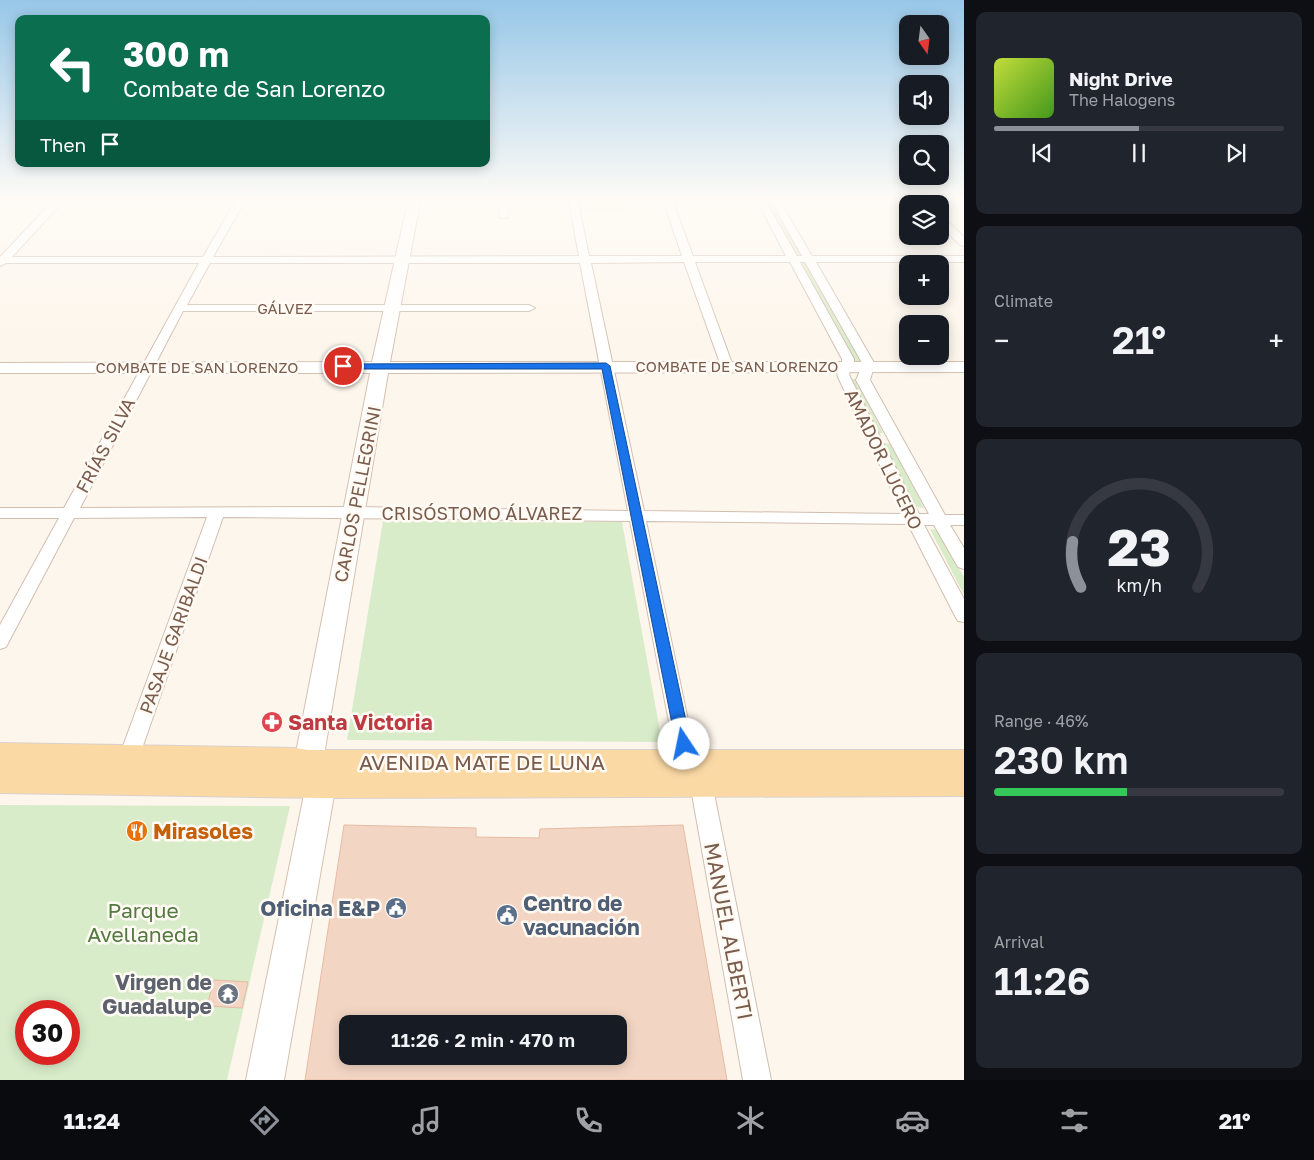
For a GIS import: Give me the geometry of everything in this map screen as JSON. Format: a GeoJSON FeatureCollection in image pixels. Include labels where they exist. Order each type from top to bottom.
{"type":"FeatureCollection","features":[{"type":"Feature","properties":{"kind":"main road","name":"AVENIDA MATE DE LUNA"},"geometry":{"type":"LineString","coordinates":[[0,756],[296,761],[314,773]]}},
{"type":"Feature","properties":{"kind":"main road","name":"AVENIDA MATE DE LUNA"},"geometry":{"type":"LineString","coordinates":[[694,773],[964,763]]}},
{"type":"Feature","properties":{"kind":"main road","name":"AVENIDA MATE DE LUNA"},"geometry":{"type":"LineString","coordinates":[[0,779],[314,773],[694,773],[964,782]]}},
{"type":"Feature","properties":{"kind":"street"},"geometry":{"type":"LineString","coordinates":[[1,261],[14,247]]}},
{"type":"Feature","properties":{"kind":"street","name":"FRÍAS SILVA"},"geometry":{"type":"LineString","coordinates":[[0,642],[213,247]]}},
{"type":"Feature","properties":{"kind":"street","name":"CARLOS PELLEGRINI"},"geometry":{"type":"LineString","coordinates":[[265,1080],[353,512],[404,247]]}},
{"type":"Feature","properties":{"kind":"street"},"geometry":{"type":"LineString","coordinates":[[582,247],[636,514],[694,773]]}},
{"type":"Feature","properties":{"kind":"street"},"geometry":{"type":"LineString","coordinates":[[685,247],[727,366]]}},
{"type":"Feature","properties":{"kind":"street","name":"AMADOR LUCERO"},"geometry":{"type":"LineString","coordinates":[[789,247],[848,359],[848,366],[843,373],[844,377],[913,519],[964,616]]}},
{"type":"Feature","properties":{"kind":"street","name":"AMADOR LUCERO"},"geometry":{"type":"LineString","coordinates":[[803,247],[868,366],[863,380],[964,563]]}},
{"type":"Feature","properties":{"kind":"street"},"geometry":{"type":"LineString","coordinates":[[1,261],[964,259]]}},
{"type":"Feature","properties":{"kind":"street","name":"GÁLVEZ"},"geometry":{"type":"LineString","coordinates":[[180,308],[529,308]]}},
{"type":"Feature","properties":{"kind":"street","name":"COMBATE DE SAN LORENZO"},"geometry":{"type":"LineString","coordinates":[[0,368],[382,366],[964,367]]}},
{"type":"Feature","properties":{"kind":"street"},"geometry":{"type":"LineString","coordinates":[[874,439],[894,439]]}},
{"type":"Feature","properties":{"kind":"street","name":"PASAJE GARIBALDI"},"geometry":{"type":"LineString","coordinates":[[129,757],[217,512]]}},
{"type":"Feature","properties":{"kind":"street","name":"CRISÓSTOMO ÁLVAREZ"},"geometry":{"type":"LineString","coordinates":[[0,513],[353,512],[636,514],[964,520]]}},
{"type":"Feature","properties":{"kind":"street","name":"MANUEL ALBERTI"},"geometry":{"type":"LineString","coordinates":[[694,773],[757,1080]]}},
{"type":"Feature","properties":{"kind":"green space"},"geometry":{"type":"Polygon","coordinates":[[[791,247],[799,247],[804,257],[797,257],[791,247]]]}},
{"type":"Feature","properties":{"kind":"green space"},"geometry":{"type":"Polygon","coordinates":[[[800,260],[806,261],[863,364],[854,364],[800,260]]]}},
{"type":"Feature","properties":{"kind":"green space"},"geometry":{"type":"Polygon","coordinates":[[[847,379],[855,379],[883,433],[875,433],[847,379]]]}},
{"type":"Feature","properties":{"kind":"green space"},"geometry":{"type":"Polygon","coordinates":[[[881,443],[891,444],[924,508],[916,507],[881,443]]]}},
{"type":"Feature","properties":{"kind":"green space"},"geometry":{"type":"Polygon","coordinates":[[[383,521],[622,522],[662,742],[347,740],[383,521]]]}},
{"type":"Feature","properties":{"kind":"green space"},"geometry":{"type":"Polygon","coordinates":[[[930,529],[938,530],[964,577],[964,595],[930,529]]]}},
{"type":"Feature","properties":{"kind":"green space","name":"Parque Avellaneda"},"geometry":{"type":"Polygon","coordinates":[[[0,805],[290,806],[227,1080],[0,1080],[0,805]]]}},
{"type":"Feature","properties":{"kind":"building"},"geometry":{"type":"Polygon","coordinates":[[[344,825],[476,828],[476,837],[539,838],[540,829],[683,825],[727,1080],[305,1080],[344,825]]]}},
{"type":"Feature","properties":{"kind":"building","name":"Virgen de Guadalupe"},"geometry":{"type":"Polygon","coordinates":[[[214,980],[248,982],[242,1008],[207,1006],[214,980]]]}},
{"type":"Feature","properties":{"kind":"place","name":"Santa Victoria"},"geometry":{"type":"Point","coordinates":[272,722]}},
{"type":"Feature","properties":{"kind":"place","name":"Mirasoles"},"geometry":{"type":"Point","coordinates":[137,831]}},
{"type":"Feature","properties":{"kind":"place","name":"Oficina E&P"},"geometry":{"type":"Point","coordinates":[396,908]}},
{"type":"Feature","properties":{"kind":"place","name":"Centro de vacunación"},"geometry":{"type":"Point","coordinates":[507,915]}},
{"type":"Feature","properties":{"kind":"place","name":"Virgen de Guadalupe"},"geometry":{"type":"Point","coordinates":[228,994]}},
{"type":"Feature","properties":{"kind":"route"},"geometry":{"type":"LineString","coordinates":[[343,366],[606,366],[684,744]]}}]}
